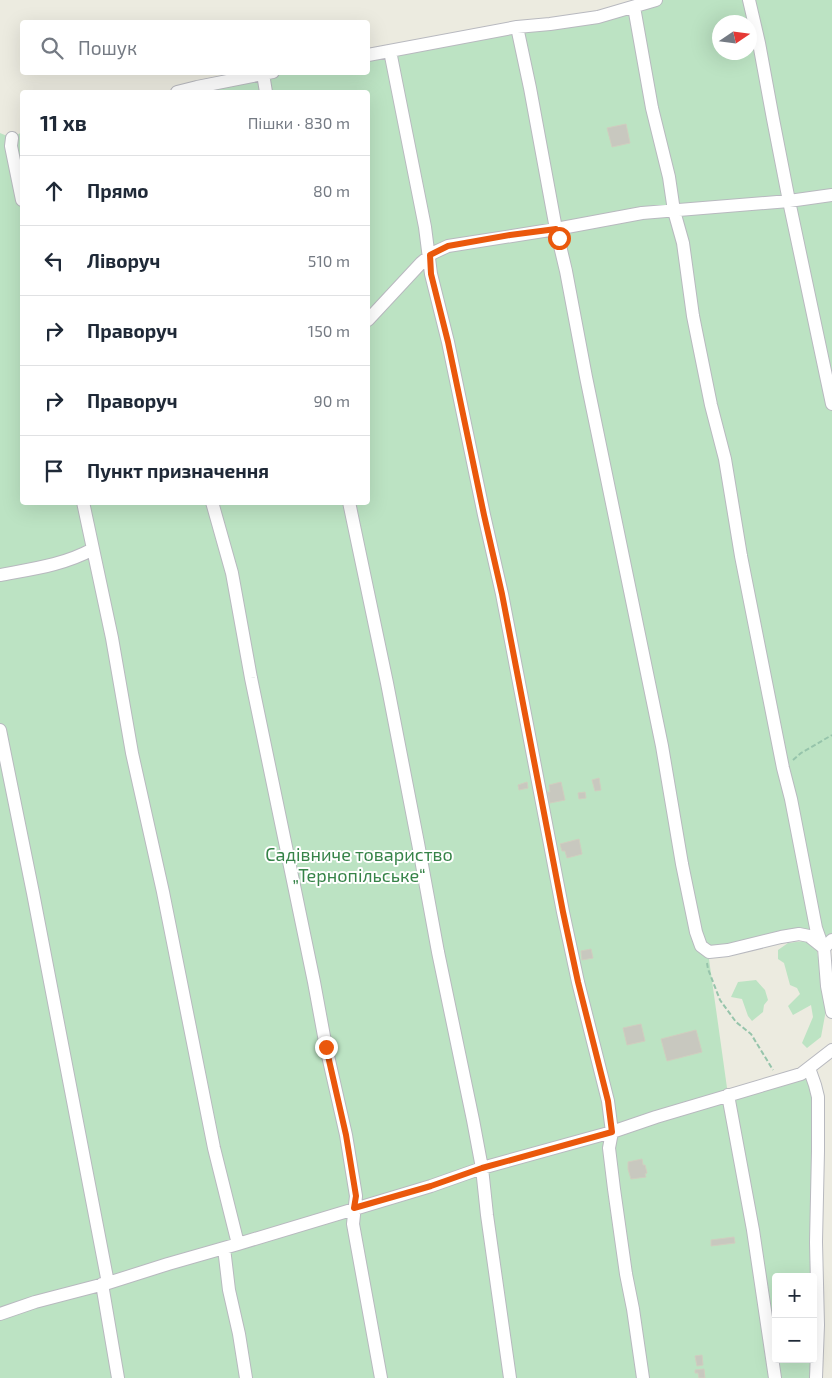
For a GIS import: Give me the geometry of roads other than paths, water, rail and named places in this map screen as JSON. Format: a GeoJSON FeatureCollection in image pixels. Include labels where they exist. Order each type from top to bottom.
{"type":"FeatureCollection","features":[{"type":"Feature","properties":{"kind":"street"},"geometry":{"type":"LineString","coordinates":[[370,55],[518,27],[598,17],[656,0]]}},
{"type":"Feature","properties":{"kind":"street"},"geometry":{"type":"LineString","coordinates":[[750,0],[789,201],[832,404]]}},
{"type":"Feature","properties":{"kind":"street"},"geometry":{"type":"LineString","coordinates":[[634,7],[652,108],[669,178],[674,211],[683,243],[693,316],[711,405],[725,459],[741,556],[816,928],[828,944],[826,986],[832,1012]]}},
{"type":"Feature","properties":{"kind":"street"},"geometry":{"type":"LineString","coordinates":[[518,27],[556,229],[662,746],[682,864],[700,946],[709,952],[728,950],[800,934],[828,944]]}},
{"type":"Feature","properties":{"kind":"street"},"geometry":{"type":"LineString","coordinates":[[390,51],[426,226],[431,274],[448,342],[502,594],[563,912],[578,982],[608,1101],[612,1132],[609,1148],[642,1378]]}},
{"type":"Feature","properties":{"kind":"street"},"geometry":{"type":"LineString","coordinates":[[185,90],[258,75]]}},
{"type":"Feature","properties":{"kind":"street"},"geometry":{"type":"LineString","coordinates":[[266,90],[268,75]]}},
{"type":"Feature","properties":{"kind":"street"},"geometry":{"type":"LineString","coordinates":[[11,134],[11,146],[20,190]]}},
{"type":"Feature","properties":{"kind":"street"},"geometry":{"type":"LineString","coordinates":[[370,318],[430,255],[448,246],[642,213],[789,201],[832,194]]}},
{"type":"Feature","properties":{"kind":"street"},"geometry":{"type":"LineString","coordinates":[[84,505],[112,638],[132,754],[163,892],[214,1148],[238,1244]]}},
{"type":"Feature","properties":{"kind":"street"},"geometry":{"type":"LineString","coordinates":[[213,505],[232,574],[251,678],[326,1047],[346,1135],[356,1196],[353,1224],[380,1378]]}},
{"type":"Feature","properties":{"kind":"street"},"geometry":{"type":"LineString","coordinates":[[350,505],[387,683],[438,952],[482,1168],[510,1378]]}},
{"type":"Feature","properties":{"kind":"street"},"geometry":{"type":"LineString","coordinates":[[0,575],[77,558],[93,550]]}},
{"type":"Feature","properties":{"kind":"street"},"geometry":{"type":"LineString","coordinates":[[0,730],[35,903],[105,1284],[118,1378]]}},
{"type":"Feature","properties":{"kind":"street"},"geometry":{"type":"LineString","coordinates":[[0,1314],[35,1302],[105,1284],[431,1186],[482,1168],[612,1132],[801,1074],[832,1050]]}},
{"type":"Feature","properties":{"kind":"street"},"geometry":{"type":"LineString","coordinates":[[809,1068],[818,1097],[816,1242],[818,1325],[816,1378]]}},
{"type":"Feature","properties":{"kind":"street"},"geometry":{"type":"LineString","coordinates":[[728,1095],[753,1230],[775,1378]]}},
{"type":"Feature","properties":{"kind":"street"},"geometry":{"type":"LineString","coordinates":[[224,1248],[229,1290],[246,1378]]}},
{"type":"Feature","properties":{"kind":"park label","name":"Садівниче товариство „Тернопільське“"},"geometry":{"type":"Point","coordinates":[359,864]}}]}
